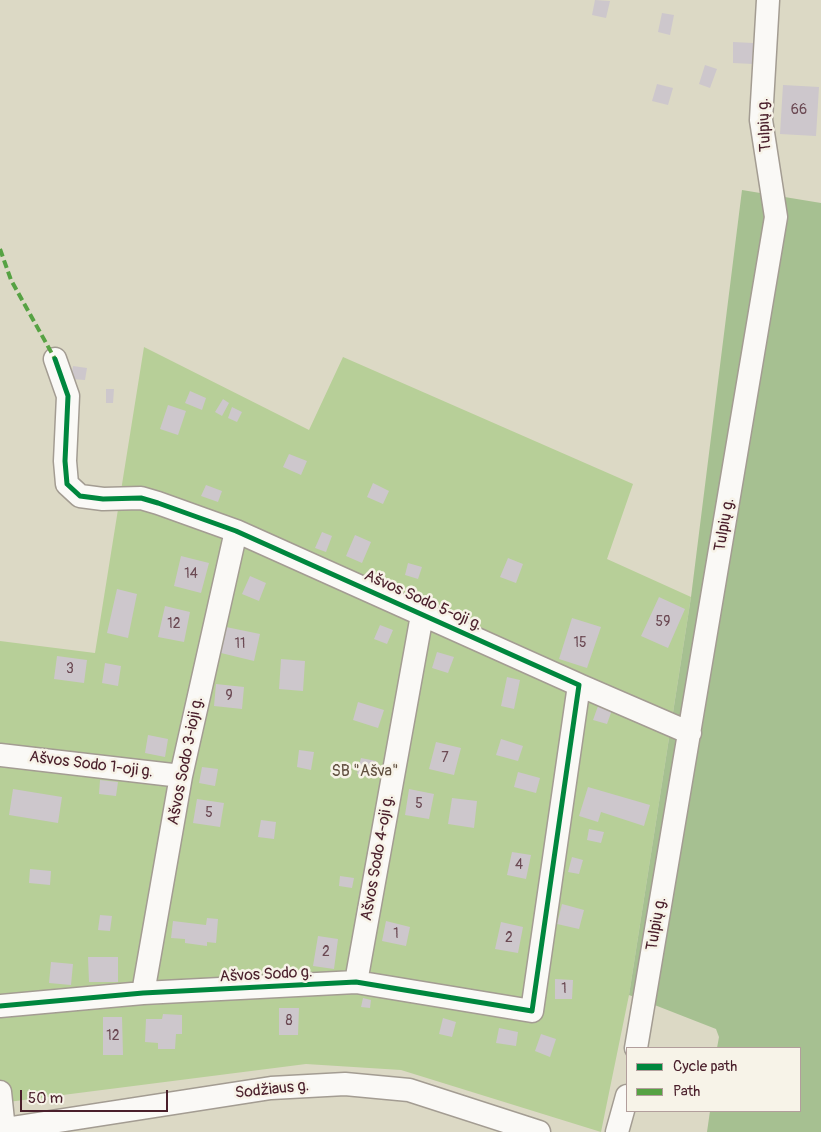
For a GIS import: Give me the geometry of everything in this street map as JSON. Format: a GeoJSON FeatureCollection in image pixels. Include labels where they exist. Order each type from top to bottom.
{"type":"FeatureCollection","features":[{"type":"Feature","properties":{"kind":"street","name":"Tulpių g."},"geometry":{"type":"LineString","coordinates":[[636,1047],[776,218],[762,120],[768,0]]}},
{"type":"Feature","properties":{"kind":"street","name":"Ašvos Sodo 5-oji g."},"geometry":{"type":"LineString","coordinates":[[55,359],[68,396],[65,461],[67,484],[80,496],[141,498],[158,502],[236,531],[690,733]]}},
{"type":"Feature","properties":{"kind":"street","name":"Ašvos Sodo 3-ioji g."},"geometry":{"type":"LineString","coordinates":[[143,993],[181,776],[236,531]]}},
{"type":"Feature","properties":{"kind":"street","name":"Ašvos Sodo 4-oji g."},"geometry":{"type":"LineString","coordinates":[[356,982],[422,615]]}},
{"type":"Feature","properties":{"kind":"street","name":"Ašvos Sodo g."},"geometry":{"type":"LineString","coordinates":[[0,1006],[143,993],[356,982],[532,1011],[579,685]]}},
{"type":"Feature","properties":{"kind":"street","name":"Ašvos Sodo 1-oji g."},"geometry":{"type":"LineString","coordinates":[[0,755],[181,776]]}},
{"type":"Feature","properties":{"kind":"street","name":"Sodžiaus g."},"geometry":{"type":"LineString","coordinates":[[2,1130],[271,1088],[345,1084],[409,1090],[540,1132]]}},
{"type":"Feature","properties":{"kind":"street"},"geometry":{"type":"LineString","coordinates":[[0,1092],[2,1130]]}},
{"type":"Feature","properties":{"kind":"street"},"geometry":{"type":"LineString","coordinates":[[617,1132],[626,1100]]}},
{"type":"Feature","properties":{"kind":"green space"},"geometry":{"type":"Polygon","coordinates":[[[742,190],[821,203],[821,1132],[707,1132],[710,1112],[801,1112],[801,1047],[717,1047],[719,1037],[716,1029],[629,995],[691,597],[742,190]]]}},
{"type":"Feature","properties":{"kind":"green space","name":"SB \"Ašva\""},"geometry":{"type":"Polygon","coordinates":[[[144,347],[309,430],[343,357],[633,484],[607,559],[691,597],[629,995],[601,1132],[401,1070],[306,1064],[0,1103],[0,641],[95,653],[144,347]]]}},
{"type":"Feature","properties":{"kind":"building"},"geometry":{"type":"Polygon","coordinates":[[[595,0],[610,1],[606,18],[592,15],[595,0]]]}},
{"type":"Feature","properties":{"kind":"building"},"geometry":{"type":"Polygon","coordinates":[[[662,13],[674,15],[670,35],[658,32],[662,13]]]}},
{"type":"Feature","properties":{"kind":"building"},"geometry":{"type":"Polygon","coordinates":[[[733,42],[753,43],[753,64],[733,63],[733,42]]]}},
{"type":"Feature","properties":{"kind":"building"},"geometry":{"type":"Polygon","coordinates":[[[705,65],[717,69],[710,88],[699,84],[705,65]]]}},
{"type":"Feature","properties":{"kind":"building"},"geometry":{"type":"Polygon","coordinates":[[[657,84],[673,88],[668,105],[652,101],[657,84]]]}},
{"type":"Feature","properties":{"kind":"building"},"geometry":{"type":"Polygon","coordinates":[[[783,85],[819,87],[816,136],[780,134],[783,85]]]}},
{"type":"Feature","properties":{"kind":"building"},"geometry":{"type":"Polygon","coordinates":[[[73,366],[87,368],[85,380],[71,379],[73,366]]]}},
{"type":"Feature","properties":{"kind":"building"},"geometry":{"type":"Polygon","coordinates":[[[106,389],[114,389],[113,403],[106,403],[106,389]]]}},
{"type":"Feature","properties":{"kind":"building"},"geometry":{"type":"Polygon","coordinates":[[[190,391],[206,398],[202,410],[185,403],[190,391]]]}},
{"type":"Feature","properties":{"kind":"building"},"geometry":{"type":"Polygon","coordinates":[[[223,399],[229,403],[222,416],[215,412],[223,399]]]}},
{"type":"Feature","properties":{"kind":"building"},"geometry":{"type":"Polygon","coordinates":[[[168,405],[186,411],[178,435],[160,429],[168,405]]]}},
{"type":"Feature","properties":{"kind":"building"},"geometry":{"type":"Polygon","coordinates":[[[232,407],[242,412],[237,422],[228,418],[232,407]]]}},
{"type":"Feature","properties":{"kind":"building"},"geometry":{"type":"Polygon","coordinates":[[[289,454],[307,461],[301,475],[283,467],[289,454]]]}},
{"type":"Feature","properties":{"kind":"building"},"geometry":{"type":"Polygon","coordinates":[[[373,483],[389,491],[383,504],[367,497],[373,483]]]}},
{"type":"Feature","properties":{"kind":"building"},"geometry":{"type":"Polygon","coordinates":[[[206,485],[222,491],[218,502],[201,496],[206,485]]]}},
{"type":"Feature","properties":{"kind":"building"},"geometry":{"type":"Polygon","coordinates":[[[322,532],[332,536],[326,552],[315,548],[322,532]]]}},
{"type":"Feature","properties":{"kind":"building"},"geometry":{"type":"Polygon","coordinates":[[[355,535],[371,542],[362,563],[346,556],[355,535]]]}},
{"type":"Feature","properties":{"kind":"building"},"geometry":{"type":"Polygon","coordinates":[[[181,556],[209,563],[201,593],[174,586],[181,556]]]}},
{"type":"Feature","properties":{"kind":"building"},"geometry":{"type":"Polygon","coordinates":[[[508,558],[523,564],[516,583],[500,577],[508,558]]]}},
{"type":"Feature","properties":{"kind":"building"},"geometry":{"type":"Polygon","coordinates":[[[408,563],[422,567],[418,579],[405,575],[408,563]]]}},
{"type":"Feature","properties":{"kind":"building"},"geometry":{"type":"Polygon","coordinates":[[[250,576],[266,583],[259,601],[242,594],[250,576]]]}},
{"type":"Feature","properties":{"kind":"building"},"geometry":{"type":"Polygon","coordinates":[[[117,589],[137,594],[128,638],[107,633],[117,589]]]}},
{"type":"Feature","properties":{"kind":"building"},"geometry":{"type":"Polygon","coordinates":[[[659,597],[685,609],[668,648],[641,636],[659,597]]]}},
{"type":"Feature","properties":{"kind":"building"},"geometry":{"type":"Polygon","coordinates":[[[165,606],[190,612],[184,642],[158,637],[165,606]]]}},
{"type":"Feature","properties":{"kind":"building"},"geometry":{"type":"Polygon","coordinates":[[[572,618],[601,627],[587,668],[559,659],[572,618]]]}},
{"type":"Feature","properties":{"kind":"building"},"geometry":{"type":"Polygon","coordinates":[[[380,625],[393,630],[387,644],[374,639],[380,625]]]}},
{"type":"Feature","properties":{"kind":"building"},"geometry":{"type":"Polygon","coordinates":[[[226,627],[260,634],[254,661],[221,653],[226,627]]]}},
{"type":"Feature","properties":{"kind":"building"},"geometry":{"type":"Polygon","coordinates":[[[437,652],[454,657],[448,673],[432,668],[437,652]]]}},
{"type":"Feature","properties":{"kind":"building"},"geometry":{"type":"Polygon","coordinates":[[[57,656],[87,660],[84,683],[54,679],[57,656]]]}},
{"type":"Feature","properties":{"kind":"building"},"geometry":{"type":"Polygon","coordinates":[[[281,659],[305,661],[303,691],[279,689],[281,659]]]}},
{"type":"Feature","properties":{"kind":"building"},"geometry":{"type":"Polygon","coordinates":[[[105,663],[121,666],[118,686],[102,683],[105,663]]]}},
{"type":"Feature","properties":{"kind":"building"},"geometry":{"type":"Polygon","coordinates":[[[507,677],[520,680],[514,709],[501,706],[507,677]]]}},
{"type":"Feature","properties":{"kind":"building"},"geometry":{"type":"Polygon","coordinates":[[[216,684],[244,687],[242,709],[214,706],[216,684]]]}},
{"type":"Feature","properties":{"kind":"building"},"geometry":{"type":"Polygon","coordinates":[[[358,702],[384,710],[378,728],[353,720],[358,702]]]}},
{"type":"Feature","properties":{"kind":"building"},"geometry":{"type":"Polygon","coordinates":[[[598,706],[612,710],[607,724],[593,720],[598,706]]]}},
{"type":"Feature","properties":{"kind":"building"},"geometry":{"type":"Polygon","coordinates":[[[148,735],[168,739],[165,757],[145,753],[148,735]]]}},
{"type":"Feature","properties":{"kind":"building"},"geometry":{"type":"Polygon","coordinates":[[[501,739],[523,746],[518,761],[496,755],[501,739]]]}},
{"type":"Feature","properties":{"kind":"building"},"geometry":{"type":"Polygon","coordinates":[[[436,742],[461,748],[454,775],[429,769],[436,742]]]}},
{"type":"Feature","properties":{"kind":"building"},"geometry":{"type":"Polygon","coordinates":[[[299,750],[314,752],[311,770],[297,767],[299,750]]]}},
{"type":"Feature","properties":{"kind":"building"},"geometry":{"type":"Polygon","coordinates":[[[361,758],[376,761],[372,778],[357,774],[361,758]]]}},
{"type":"Feature","properties":{"kind":"building"},"geometry":{"type":"Polygon","coordinates":[[[202,767],[218,769],[215,786],[199,783],[202,767]]]}},
{"type":"Feature","properties":{"kind":"building"},"geometry":{"type":"Polygon","coordinates":[[[518,772],[540,778],[536,793],[514,787],[518,772]]]}},
{"type":"Feature","properties":{"kind":"building"},"geometry":{"type":"Polygon","coordinates":[[[100,780],[118,782],[116,796],[99,794],[100,780]]]}},
{"type":"Feature","properties":{"kind":"building"},"geometry":{"type":"Polygon","coordinates":[[[588,787],[650,805],[644,826],[601,812],[598,822],[579,816],[588,787]]]}},
{"type":"Feature","properties":{"kind":"building"},"geometry":{"type":"Polygon","coordinates":[[[13,789],[62,797],[58,823],[9,815],[13,789]]]}},
{"type":"Feature","properties":{"kind":"building"},"geometry":{"type":"Polygon","coordinates":[[[409,789],[434,794],[429,819],[405,815],[409,789]]]}},
{"type":"Feature","properties":{"kind":"building"},"geometry":{"type":"Polygon","coordinates":[[[452,798],[477,801],[474,828],[448,824],[452,798]]]}},
{"type":"Feature","properties":{"kind":"building"},"geometry":{"type":"Polygon","coordinates":[[[197,799],[224,803],[220,827],[193,823],[197,799]]]}},
{"type":"Feature","properties":{"kind":"building"},"geometry":{"type":"Polygon","coordinates":[[[261,820],[276,822],[274,839],[258,837],[261,820]]]}},
{"type":"Feature","properties":{"kind":"building"},"geometry":{"type":"Polygon","coordinates":[[[589,829],[604,832],[601,843],[587,840],[589,829]]]}},
{"type":"Feature","properties":{"kind":"building"},"geometry":{"type":"Polygon","coordinates":[[[512,852],[531,855],[526,879],[507,875],[512,852]]]}},
{"type":"Feature","properties":{"kind":"building"},"geometry":{"type":"Polygon","coordinates":[[[572,857],[583,860],[579,874],[568,872],[572,857]]]}},
{"type":"Feature","properties":{"kind":"building"},"geometry":{"type":"Polygon","coordinates":[[[30,869],[51,871],[50,885],[29,883],[30,869]]]}},
{"type":"Feature","properties":{"kind":"building"},"geometry":{"type":"Polygon","coordinates":[[[340,876],[354,878],[352,888],[339,886],[340,876]]]}},
{"type":"Feature","properties":{"kind":"building"},"geometry":{"type":"Polygon","coordinates":[[[562,904],[584,910],[579,929],[557,924],[562,904]]]}},
{"type":"Feature","properties":{"kind":"building"},"geometry":{"type":"Polygon","coordinates":[[[100,915],[112,916],[110,931],[98,930],[100,915]]]}},
{"type":"Feature","properties":{"kind":"building"},"geometry":{"type":"Polygon","coordinates":[[[207,918],[218,919],[216,943],[207,942],[207,946],[185,943],[185,939],[171,938],[173,921],[206,925],[207,918]]]}},
{"type":"Feature","properties":{"kind":"building"},"geometry":{"type":"Polygon","coordinates":[[[386,921],[410,927],[406,946],[382,941],[386,921]]]}},
{"type":"Feature","properties":{"kind":"building"},"geometry":{"type":"Polygon","coordinates":[[[501,922],[523,927],[518,953],[495,949],[501,922]]]}},
{"type":"Feature","properties":{"kind":"building"},"geometry":{"type":"Polygon","coordinates":[[[318,936],[338,939],[334,969],[313,966],[318,936]]]}},
{"type":"Feature","properties":{"kind":"building"},"geometry":{"type":"Polygon","coordinates":[[[88,957],[118,957],[118,982],[89,982],[88,957]]]}},
{"type":"Feature","properties":{"kind":"building"},"geometry":{"type":"Polygon","coordinates":[[[51,962],[73,964],[71,985],[49,983],[51,962]]]}},
{"type":"Feature","properties":{"kind":"building"},"geometry":{"type":"Polygon","coordinates":[[[555,979],[573,980],[572,999],[555,999],[555,979]]]}},
{"type":"Feature","properties":{"kind":"building"},"geometry":{"type":"Polygon","coordinates":[[[363,998],[371,1000],[370,1008],[361,1007],[363,998]]]}},
{"type":"Feature","properties":{"kind":"building"},"geometry":{"type":"Polygon","coordinates":[[[279,1008],[299,1008],[298,1035],[279,1035],[279,1008]]]}},
{"type":"Feature","properties":{"kind":"building"},"geometry":{"type":"Polygon","coordinates":[[[163,1014],[182,1015],[182,1034],[176,1034],[175,1049],[158,1049],[158,1043],[145,1042],[146,1019],[162,1019],[163,1014]]]}},
{"type":"Feature","properties":{"kind":"building"},"geometry":{"type":"Polygon","coordinates":[[[103,1017],[122,1017],[123,1055],[103,1055],[103,1017]]]}},
{"type":"Feature","properties":{"kind":"building"},"geometry":{"type":"Polygon","coordinates":[[[443,1018],[456,1022],[452,1037],[439,1034],[443,1018]]]}},
{"type":"Feature","properties":{"kind":"building"},"geometry":{"type":"Polygon","coordinates":[[[499,1028],[518,1032],[516,1046],[496,1043],[499,1028]]]}},
{"type":"Feature","properties":{"kind":"building"},"geometry":{"type":"Polygon","coordinates":[[[541,1034],[556,1039],[550,1057],[535,1051],[541,1034]]]}},
{"type":"Feature","properties":{"kind":"marked path"},"geometry":{"type":"LineString","coordinates":[[0,249],[11,280],[55,359]]}},
{"type":"Feature","properties":{"kind":"cycle path"},"geometry":{"type":"LineString","coordinates":[[0,1006],[143,993],[356,982],[532,1011],[579,685],[236,531],[141,498],[103,499],[80,496],[67,484],[65,461],[68,396],[55,359]]}}]}
